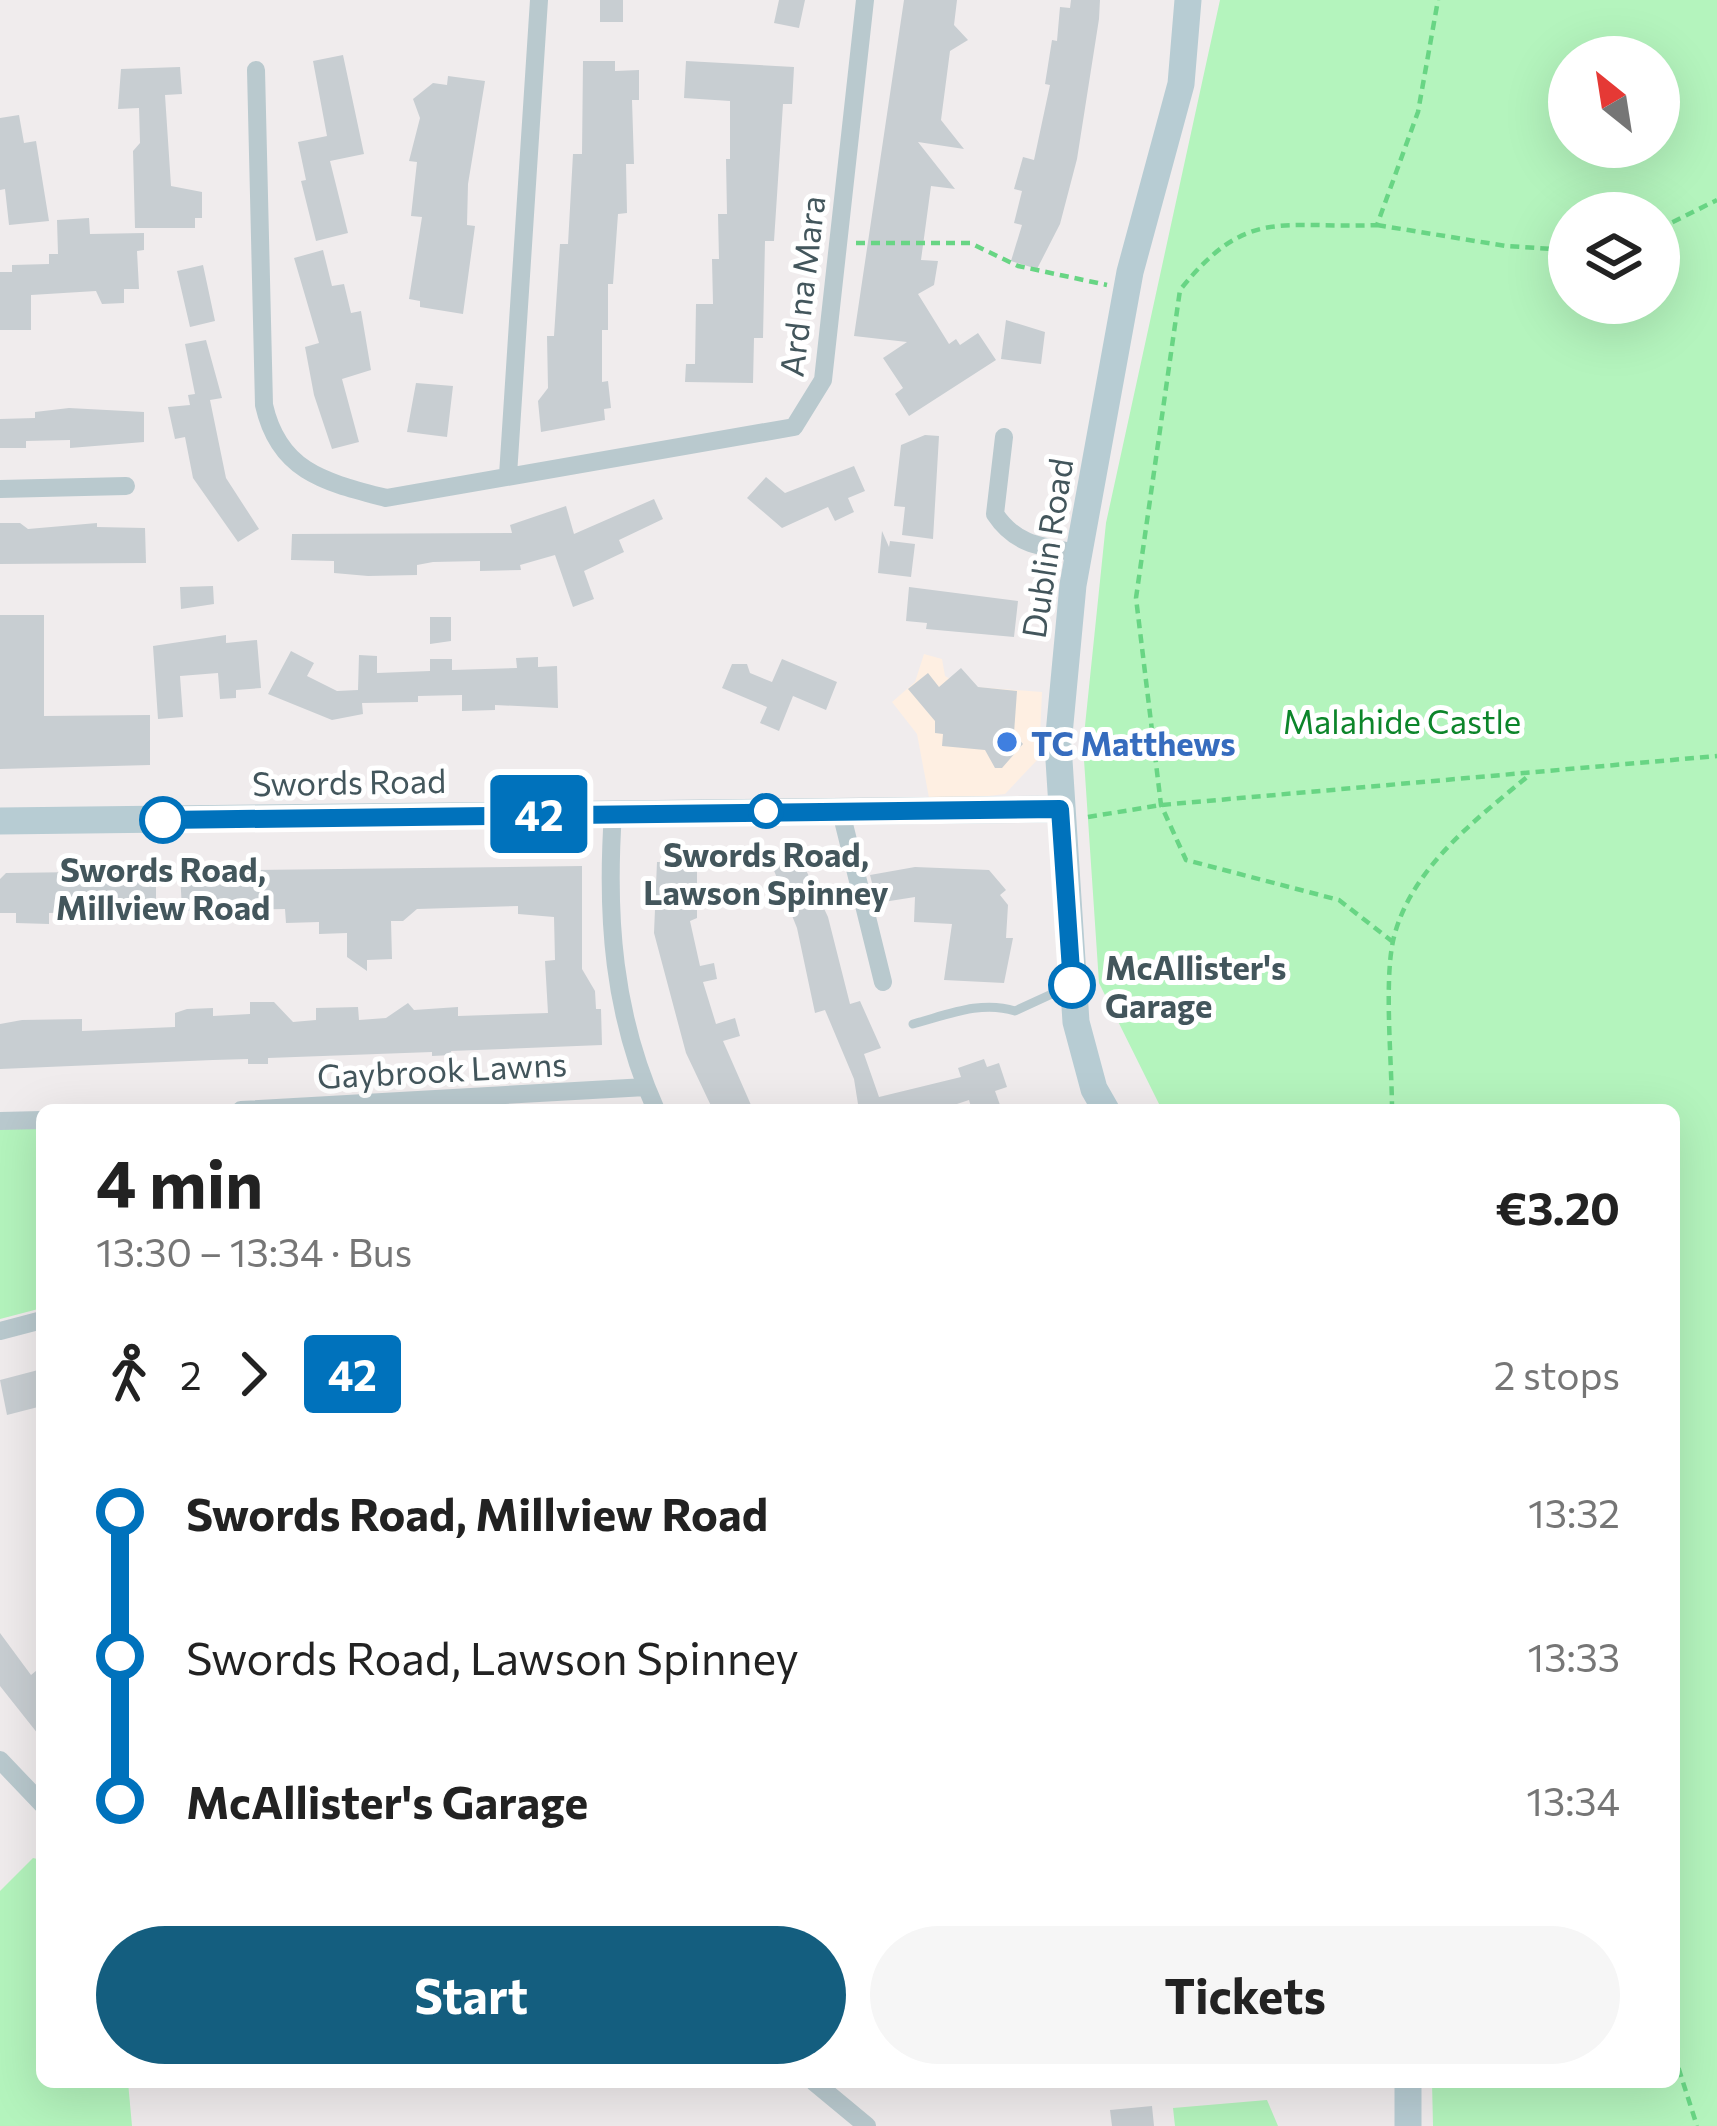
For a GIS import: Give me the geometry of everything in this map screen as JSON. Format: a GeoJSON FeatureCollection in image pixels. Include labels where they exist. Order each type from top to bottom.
{"type":"FeatureCollection","features":[{"type":"Feature","properties":{"kind":"main road","name":"Dublin Road"},"geometry":{"type":"LineString","coordinates":[[1103,1104],[1094,1089],[1072,985],[1058,745],[1078,553],[1127,289],[1181,84],[1188,0]]}},
{"type":"Feature","properties":{"kind":"main road","name":"Swords Road"},"geometry":{"type":"LineString","coordinates":[[0,821],[1060,809]]}},
{"type":"Feature","properties":{"kind":"main road"},"geometry":{"type":"LineString","coordinates":[[1408,2088],[1408,2126]]}},
{"type":"Feature","properties":{"kind":"street"},"geometry":{"type":"LineString","coordinates":[[508,475],[539,0]]}},
{"type":"Feature","properties":{"kind":"street","name":"Ard na Mara"},"geometry":{"type":"LineString","coordinates":[[256,70],[264,405],[271,435],[284,455],[331,484],[386,498],[794,428],[823,380],[865,0]]}},
{"type":"Feature","properties":{"kind":"street"},"geometry":{"type":"LineString","coordinates":[[1004,437],[995,514],[1006,532],[1025,543],[1078,553]]}},
{"type":"Feature","properties":{"kind":"street"},"geometry":{"type":"LineString","coordinates":[[0,489],[126,486]]}},
{"type":"Feature","properties":{"kind":"street"},"geometry":{"type":"LineString","coordinates":[[840,808],[883,982]]}},
{"type":"Feature","properties":{"kind":"street"},"geometry":{"type":"LineString","coordinates":[[613,813],[610,939],[653,1104]]}},
{"type":"Feature","properties":{"kind":"street","name":"Gaybrook Lawns"},"geometry":{"type":"LineString","coordinates":[[347,1104],[646,1087]]}},
{"type":"Feature","properties":{"kind":"street"},"geometry":{"type":"LineString","coordinates":[[0,1121],[36,1120]]}},
{"type":"Feature","properties":{"kind":"street"},"geometry":{"type":"LineString","coordinates":[[0,1331],[36,1322]]}},
{"type":"Feature","properties":{"kind":"street"},"geometry":{"type":"LineString","coordinates":[[0,1760],[36,1798]]}},
{"type":"Feature","properties":{"kind":"street"},"geometry":{"type":"LineString","coordinates":[[821,2088],[867,2126]]}},
{"type":"Feature","properties":{"kind":"lane"},"geometry":{"type":"LineString","coordinates":[[913,1024],[975,1007],[1015,1010],[1072,985]]}},
{"type":"Feature","properties":{"kind":"path"},"geometry":{"type":"LineString","coordinates":[[1377,225],[1418,112],[1438,0]]}},
{"type":"Feature","properties":{"kind":"path"},"geometry":{"type":"LineString","coordinates":[[1680,218],[1717,200]]}},
{"type":"Feature","properties":{"kind":"path"},"geometry":{"type":"LineString","coordinates":[[1393,942],[1339,900],[1186,860],[1161,805],[1136,598],[1180,290],[1210,252],[1258,225],[1377,225],[1548,249]]}},
{"type":"Feature","properties":{"kind":"path"},"geometry":{"type":"LineString","coordinates":[[838,242],[970,243],[1018,266],[1127,289]]}},
{"type":"Feature","properties":{"kind":"path"},"geometry":{"type":"LineString","coordinates":[[1060,809],[1087,817],[1161,805],[1717,756]]}},
{"type":"Feature","properties":{"kind":"path"},"geometry":{"type":"LineString","coordinates":[[1392,1104],[1393,942],[1418,883],[1464,830],[1529,776]]}},
{"type":"Feature","properties":{"kind":"path"},"geometry":{"type":"LineString","coordinates":[[1680,2073],[1697,2126]]}},
{"type":"Feature","properties":{"kind":"shaded area"},"geometry":{"type":"Polygon","coordinates":[[[924,654],[942,659],[945,676],[962,686],[1042,692],[1039,758],[1005,794],[930,803],[917,734],[892,702],[915,682],[924,654]]]}},
{"type":"Feature","properties":{"kind":"green space","name":"Malahide Castle"},"geometry":{"type":"Polygon","coordinates":[[[1220,0],[1717,0],[1717,2126],[1433,2126],[1432,2088],[1680,2088],[1680,1104],[1159,1104],[1099,983],[1083,745],[1106,523],[1220,0]]]}},
{"type":"Feature","properties":{"kind":"green space"},"geometry":{"type":"Polygon","coordinates":[[[0,1128],[36,1128],[36,1310],[0,1319],[0,1128]]]}},
{"type":"Feature","properties":{"kind":"green space"},"geometry":{"type":"Polygon","coordinates":[[[36,1859],[36,2088],[129,2088],[132,2126],[0,2126],[0,1891],[36,1859]]]}},
{"type":"Feature","properties":{"kind":"green space"},"geometry":{"type":"Polygon","coordinates":[[[1267,2100],[1278,2126],[1175,2126],[1173,2108],[1267,2100]]]}},
{"type":"Feature","properties":{"kind":"building"},"geometry":{"type":"Polygon","coordinates":[[[600,0],[623,0],[623,22],[600,22],[600,0]]]}},
{"type":"Feature","properties":{"kind":"building"},"geometry":{"type":"Polygon","coordinates":[[[779,0],[805,0],[799,28],[774,23],[779,0]]]}},
{"type":"Feature","properties":{"kind":"building"},"geometry":{"type":"Polygon","coordinates":[[[904,0],[957,0],[954,25],[968,40],[950,51],[941,120],[964,149],[918,142],[955,189],[931,186],[921,260],[938,261],[934,285],[918,294],[949,344],[956,339],[960,345],[978,333],[996,360],[909,416],[895,394],[903,388],[883,358],[907,342],[854,336],[904,0]]]}},
{"type":"Feature","properties":{"kind":"building"},"geometry":{"type":"Polygon","coordinates":[[[1071,0],[1100,0],[1099,19],[1077,159],[1060,224],[1037,269],[1011,261],[1022,225],[1014,223],[1022,191],[1014,189],[1023,157],[1034,160],[1050,85],[1045,84],[1052,40],[1057,41],[1060,7],[1070,8],[1071,0]]]}},
{"type":"Feature","properties":{"kind":"building"},"geometry":{"type":"Polygon","coordinates":[[[343,55],[364,154],[330,161],[348,233],[316,241],[301,181],[306,180],[298,142],[327,136],[313,61],[343,55]]]}},
{"type":"Feature","properties":{"kind":"building"},"geometry":{"type":"Polygon","coordinates":[[[583,61],[615,61],[615,71],[639,70],[639,100],[632,100],[634,164],[626,164],[627,213],[618,214],[613,284],[608,284],[608,330],[602,330],[602,382],[608,381],[611,408],[604,409],[605,420],[541,432],[538,401],[548,388],[547,336],[554,336],[560,244],[568,244],[573,154],[582,154],[583,61]]]}},
{"type":"Feature","properties":{"kind":"building"},"geometry":{"type":"Polygon","coordinates":[[[686,61],[794,67],[792,104],[783,104],[774,241],[765,241],[763,338],[754,338],[753,383],[685,382],[686,364],[695,364],[696,304],[713,304],[712,259],[719,259],[718,214],[727,214],[726,159],[730,159],[730,101],[684,98],[686,61]]]}},
{"type":"Feature","properties":{"kind":"building"},"geometry":{"type":"Polygon","coordinates":[[[180,67],[182,94],[165,95],[171,186],[202,192],[202,218],[195,218],[195,228],[135,228],[133,151],[140,143],[139,108],[118,109],[121,69],[180,67]]]}},
{"type":"Feature","properties":{"kind":"building"},"geometry":{"type":"Polygon","coordinates":[[[448,76],[485,81],[468,184],[467,225],[475,226],[463,314],[420,307],[420,301],[409,299],[422,217],[411,216],[417,162],[409,161],[420,118],[413,99],[433,83],[447,85],[448,76]]]}},
{"type":"Feature","properties":{"kind":"building"},"geometry":{"type":"Polygon","coordinates":[[[19,115],[24,143],[36,141],[49,221],[9,225],[5,189],[0,190],[0,118],[19,115]]]}},
{"type":"Feature","properties":{"kind":"building"},"geometry":{"type":"Polygon","coordinates":[[[89,218],[90,234],[144,233],[144,250],[137,251],[139,289],[124,289],[124,303],[102,304],[96,291],[31,295],[31,330],[0,330],[0,272],[12,272],[12,265],[49,264],[49,254],[58,254],[57,220],[89,218]]]}},
{"type":"Feature","properties":{"kind":"building"},"geometry":{"type":"Polygon","coordinates":[[[323,250],[332,286],[344,284],[351,313],[361,311],[371,370],[342,379],[359,442],[332,449],[305,347],[319,343],[294,258],[323,250]]]}},
{"type":"Feature","properties":{"kind":"building"},"geometry":{"type":"Polygon","coordinates":[[[203,265],[215,321],[190,327],[177,271],[203,265]]]}},
{"type":"Feature","properties":{"kind":"building"},"geometry":{"type":"Polygon","coordinates":[[[1006,320],[1045,332],[1041,364],[1001,359],[1006,320]]]}},
{"type":"Feature","properties":{"kind":"building"},"geometry":{"type":"Polygon","coordinates":[[[206,340],[222,398],[210,400],[226,478],[259,529],[238,542],[193,478],[185,437],[175,439],[168,407],[190,405],[188,395],[195,394],[185,344],[206,340]]]}},
{"type":"Feature","properties":{"kind":"building"},"geometry":{"type":"Polygon","coordinates":[[[416,383],[453,386],[447,437],[407,432],[416,383]]]}},
{"type":"Feature","properties":{"kind":"building"},"geometry":{"type":"Polygon","coordinates":[[[69,408],[144,412],[144,442],[70,448],[70,440],[26,441],[26,448],[0,448],[0,419],[35,418],[35,412],[69,408]]]}},
{"type":"Feature","properties":{"kind":"building"},"geometry":{"type":"Polygon","coordinates":[[[925,435],[939,436],[933,539],[902,535],[905,507],[894,506],[901,445],[925,435]]]}},
{"type":"Feature","properties":{"kind":"building"},"geometry":{"type":"Polygon","coordinates":[[[854,466],[865,491],[848,498],[854,512],[835,521],[828,507],[782,528],[747,498],[766,477],[785,493],[854,466]]]}},
{"type":"Feature","properties":{"kind":"building"},"geometry":{"type":"Polygon","coordinates":[[[654,499],[663,519],[619,540],[624,552],[584,571],[594,599],[573,607],[555,555],[520,565],[521,570],[480,571],[480,561],[433,562],[417,565],[417,575],[368,576],[334,573],[334,561],[291,560],[292,534],[512,533],[510,525],[566,506],[574,534],[654,499]]]}},
{"type":"Feature","properties":{"kind":"building"},"geometry":{"type":"Polygon","coordinates":[[[0,523],[20,523],[28,529],[97,523],[97,527],[145,528],[146,563],[0,564],[0,523]]]}},
{"type":"Feature","properties":{"kind":"building"},"geometry":{"type":"Polygon","coordinates":[[[882,531],[889,547],[890,541],[915,544],[911,577],[878,573],[882,531]]]}},
{"type":"Feature","properties":{"kind":"building"},"geometry":{"type":"Polygon","coordinates":[[[213,586],[214,604],[181,609],[180,587],[213,586]]]}},
{"type":"Feature","properties":{"kind":"building"},"geometry":{"type":"Polygon","coordinates":[[[909,587],[1018,601],[1014,637],[926,629],[927,623],[906,621],[909,587]]]}},
{"type":"Feature","properties":{"kind":"building"},"geometry":{"type":"Polygon","coordinates":[[[0,615],[44,615],[44,716],[150,715],[150,765],[0,769],[0,615]]]}},
{"type":"Feature","properties":{"kind":"building"},"geometry":{"type":"Polygon","coordinates":[[[430,617],[451,617],[451,641],[430,644],[430,617]]]}},
{"type":"Feature","properties":{"kind":"building"},"geometry":{"type":"Polygon","coordinates":[[[226,635],[226,643],[257,640],[261,688],[236,690],[236,698],[220,699],[218,673],[180,676],[183,717],[158,719],[153,646],[226,635]]]}},
{"type":"Feature","properties":{"kind":"building"},"geometry":{"type":"Polygon","coordinates":[[[291,651],[314,663],[307,676],[337,691],[358,690],[359,655],[377,656],[377,673],[430,671],[430,659],[452,659],[452,670],[517,668],[516,658],[538,657],[538,667],[557,666],[558,708],[495,705],[495,710],[462,711],[462,695],[418,696],[418,702],[362,703],[363,714],[332,720],[268,694],[291,651]]]}},
{"type":"Feature","properties":{"kind":"building"},"geometry":{"type":"Polygon","coordinates":[[[782,659],[837,682],[826,710],[793,696],[779,731],[760,723],[767,707],[722,688],[732,664],[747,664],[750,673],[772,682],[782,659]]]}},
{"type":"Feature","properties":{"kind":"building"},"geometry":{"type":"Polygon","coordinates":[[[961,668],[978,687],[1017,691],[1014,733],[1023,744],[1002,768],[995,768],[985,750],[942,746],[943,734],[935,733],[935,721],[908,689],[928,673],[939,687],[961,668]]]}},
{"type":"Feature","properties":{"kind":"building"},"geometry":{"type":"Polygon","coordinates":[[[798,853],[828,917],[850,1004],[860,1001],[881,1048],[864,1054],[879,1097],[961,1077],[958,1068],[984,1059],[987,1067],[999,1063],[1007,1087],[995,1091],[1000,1104],[970,1104],[969,1100],[858,1104],[854,1079],[825,1010],[815,1013],[797,928],[771,863],[798,853]]]}},
{"type":"Feature","properties":{"kind":"building"},"geometry":{"type":"Polygon","coordinates":[[[657,862],[697,863],[697,918],[690,921],[700,966],[714,963],[717,979],[703,982],[716,1024],[735,1018],[740,1036],[723,1041],[751,1104],[710,1104],[686,1053],[654,933],[657,862]]]}},
{"type":"Feature","properties":{"kind":"building"},"geometry":{"type":"Polygon","coordinates":[[[582,866],[582,969],[595,991],[596,1009],[601,1009],[602,1045],[451,1051],[452,1055],[432,1056],[432,1052],[268,1058],[268,1064],[248,1064],[248,1059],[0,1069],[0,1024],[22,1020],[82,1019],[82,1031],[175,1027],[175,1013],[187,1009],[213,1008],[213,1016],[250,1014],[250,1002],[274,1002],[293,1022],[316,1020],[316,1008],[358,1007],[359,1020],[386,1018],[408,1003],[414,1010],[458,1007],[458,1016],[548,1013],[545,961],[555,960],[554,917],[518,914],[518,906],[417,909],[403,921],[391,921],[392,959],[367,960],[367,971],[347,957],[347,933],[319,934],[319,922],[286,923],[285,909],[182,911],[180,871],[582,866]]]}},
{"type":"Feature","properties":{"kind":"building"},"geometry":{"type":"Polygon","coordinates":[[[915,867],[989,870],[1006,890],[1000,895],[1008,905],[1006,938],[1013,938],[1004,983],[944,980],[952,924],[914,922],[915,897],[877,903],[870,875],[915,867]]]}},
{"type":"Feature","properties":{"kind":"building"},"geometry":{"type":"Polygon","coordinates":[[[156,871],[156,910],[49,913],[49,924],[16,923],[16,913],[0,913],[0,879],[6,873],[156,871]]]}},
{"type":"Feature","properties":{"kind":"building"},"geometry":{"type":"Polygon","coordinates":[[[36,1371],[36,1408],[7,1415],[0,1380],[36,1371]]]}},
{"type":"Feature","properties":{"kind":"building"},"geometry":{"type":"Polygon","coordinates":[[[0,1633],[31,1675],[36,1671],[36,1731],[0,1686],[0,1633]]]}},
{"type":"Feature","properties":{"kind":"building"},"geometry":{"type":"Polygon","coordinates":[[[1152,2106],[1154,2126],[1112,2126],[1110,2110],[1152,2106]]]}},
{"type":"Feature","properties":{"kind":"bus line","name":"42"},"geometry":{"type":"LineString","coordinates":[[163,820],[840,808],[1060,809],[1072,985]]}},
{"type":"Feature","properties":{"kind":"place","name":"TC Matthews"},"geometry":{"type":"Point","coordinates":[1007,742]}},
{"type":"Feature","properties":{"kind":"place","name":"Swords Road, Lawson Spinney"},"geometry":{"type":"Point","coordinates":[766,811]}},
{"type":"Feature","properties":{"kind":"place","name":"Swords Road, Millview Road"},"geometry":{"type":"Point","coordinates":[163,820]}},
{"type":"Feature","properties":{"kind":"place","name":"McAllister's Garage"},"geometry":{"type":"Point","coordinates":[1072,985]}}]}
